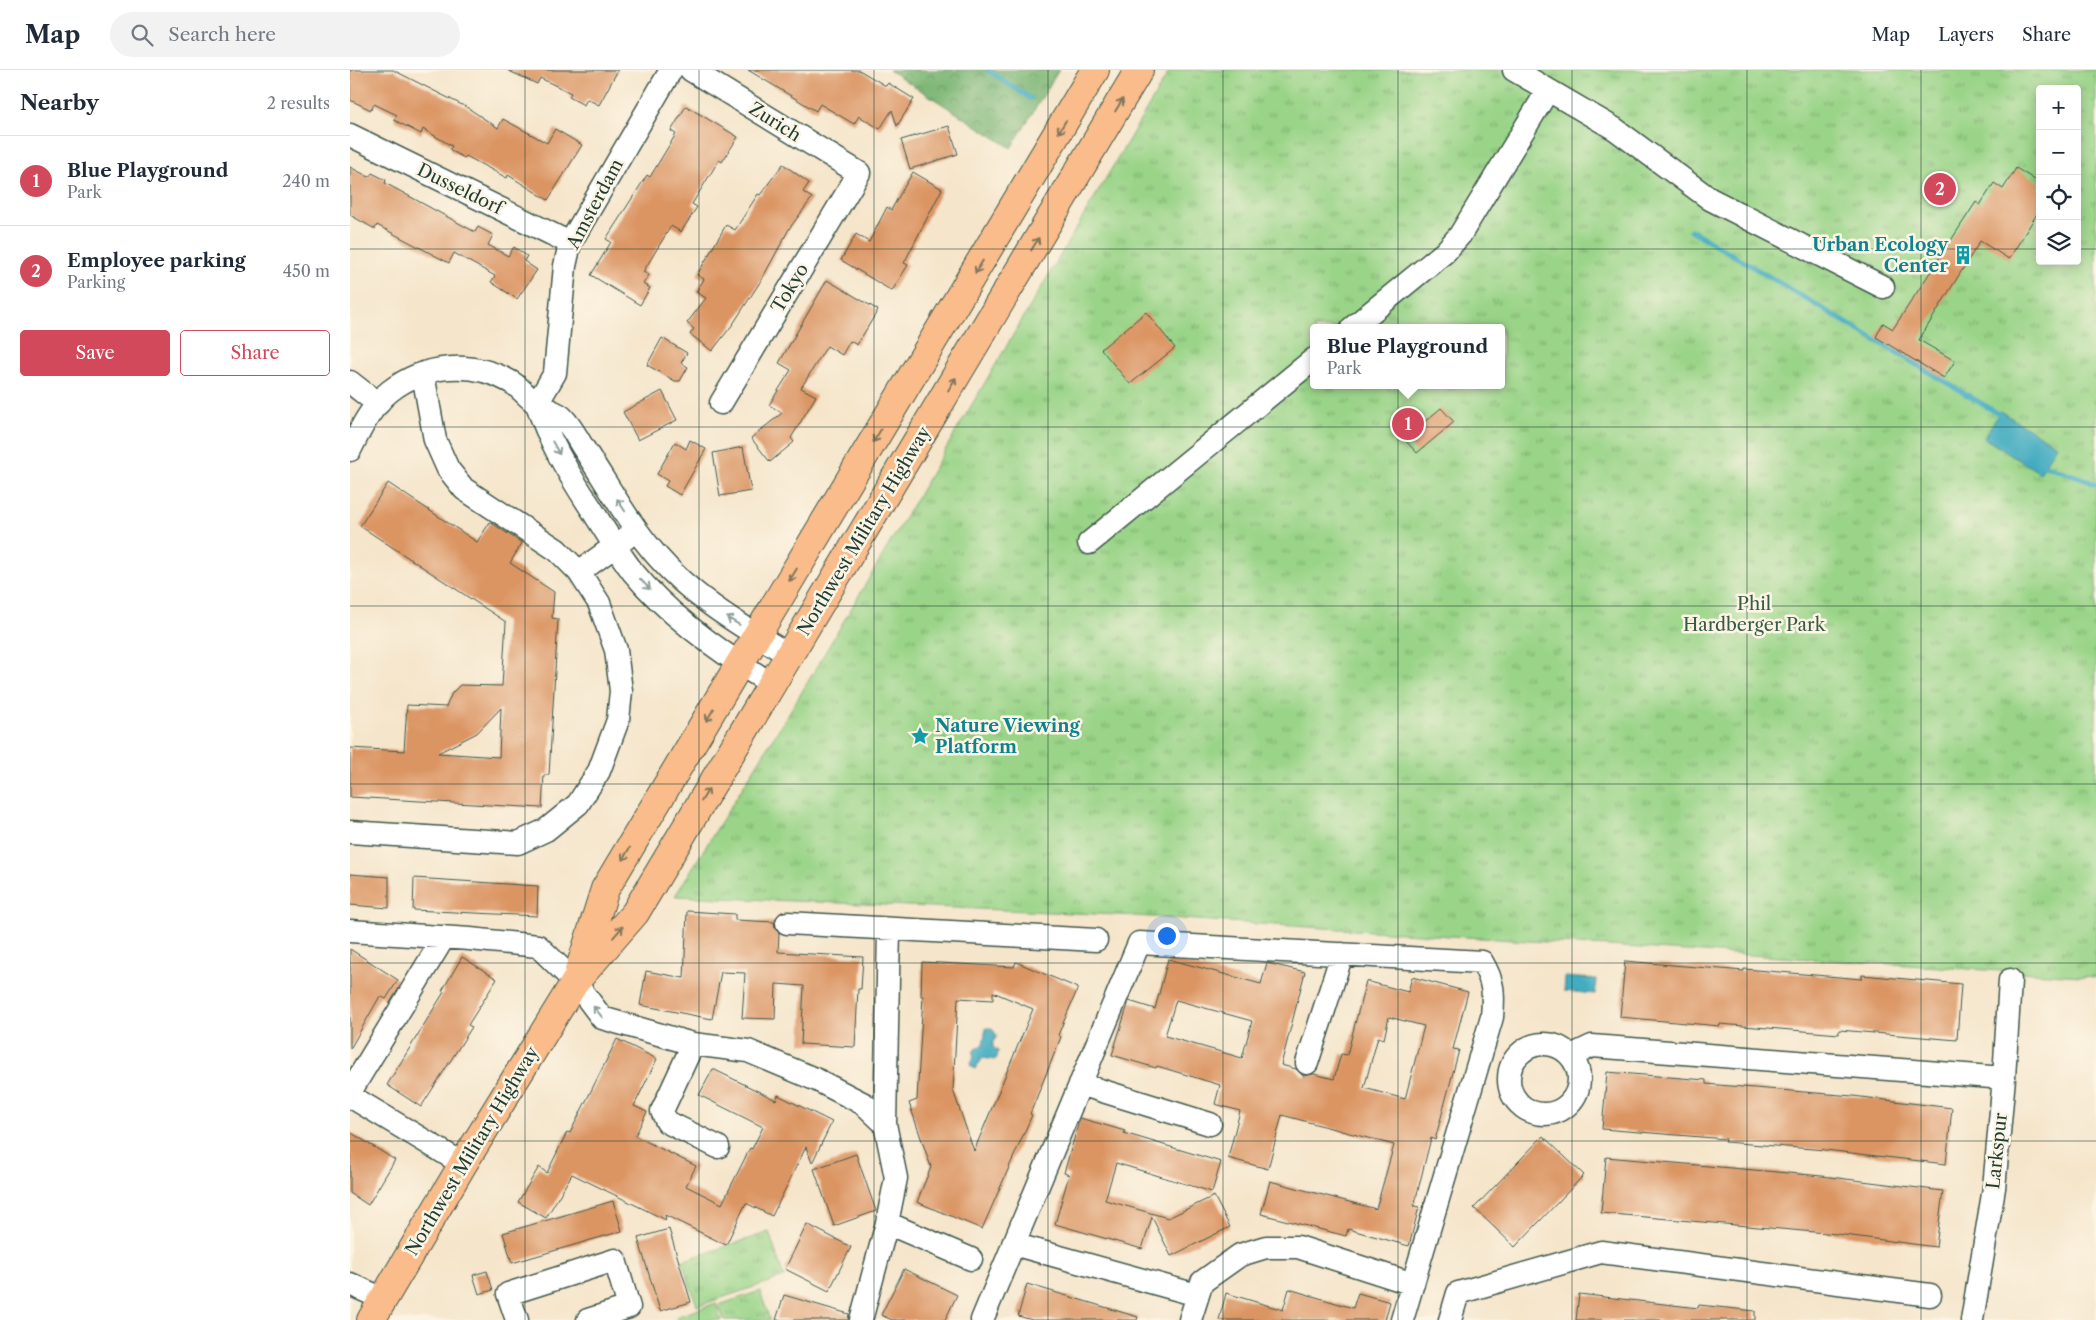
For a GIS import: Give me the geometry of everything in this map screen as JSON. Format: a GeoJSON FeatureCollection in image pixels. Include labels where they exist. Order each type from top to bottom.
{"type":"FeatureCollection","features":[{"type":"Feature","properties":{"kind":"main road","name":"Northwest Military Highway"},"geometry":{"type":"LineString","coordinates":[[575,982],[605,889],[1096,70]]}},
{"type":"Feature","properties":{"kind":"main road","name":"Northwest Military Highway"},"geometry":{"type":"LineString","coordinates":[[377,1310],[463,1164],[575,982],[635,913],[1139,70]]}},
{"type":"Feature","properties":{"kind":"street","name":"Amsterdam"},"geometry":{"type":"LineString","coordinates":[[537,404],[556,373],[565,266],[570,243],[671,70]]}},
{"type":"Feature","properties":{"kind":"street","name":"Zurich"},"geometry":{"type":"LineString","coordinates":[[691,70],[859,173]]}},
{"type":"Feature","properties":{"kind":"street"},"geometry":{"type":"LineString","coordinates":[[1514,70],[1615,129],[1710,199],[1883,287]]}},
{"type":"Feature","properties":{"kind":"street"},"geometry":{"type":"LineString","coordinates":[[1357,324],[1445,252],[1460,235],[1548,90]]}},
{"type":"Feature","properties":{"kind":"street","name":"Dusseldorf"},"geometry":{"type":"LineString","coordinates":[[350,135],[570,243]]}},
{"type":"Feature","properties":{"kind":"street","name":"Tokyo"},"geometry":{"type":"LineString","coordinates":[[721,403],[859,173]]}},
{"type":"Feature","properties":{"kind":"street"},"geometry":{"type":"LineString","coordinates":[[1089,543],[1310,362]]}},
{"type":"Feature","properties":{"kind":"street"},"geometry":{"type":"LineString","coordinates":[[350,450],[358,433],[378,404],[390,392],[422,374],[449,368],[469,367],[488,371],[511,382],[537,404],[563,417],[637,530],[657,556],[691,590],[725,616],[789,655]]}},
{"type":"Feature","properties":{"kind":"street"},"geometry":{"type":"LineString","coordinates":[[350,832],[518,843],[546,830],[578,804],[599,770],[609,748],[618,720],[622,691],[616,650],[599,603],[579,572],[557,550],[464,489],[448,469],[435,440],[422,374]]}},
{"type":"Feature","properties":{"kind":"street"},"geometry":{"type":"LineString","coordinates":[[350,382],[378,404]]}},
{"type":"Feature","properties":{"kind":"street"},"geometry":{"type":"LineString","coordinates":[[537,404],[545,428],[579,489],[634,572],[667,607],[740,664],[772,684]]}},
{"type":"Feature","properties":{"kind":"street"},"geometry":{"type":"LineString","coordinates":[[579,572],[637,530]]}},
{"type":"Feature","properties":{"kind":"street"},"geometry":{"type":"LineString","coordinates":[[787,923],[1096,940]]}},
{"type":"Feature","properties":{"kind":"street"},"geometry":{"type":"LineString","coordinates":[[861,1320],[888,1223],[896,1178],[885,1124],[889,929]]}},
{"type":"Feature","properties":{"kind":"street"},"geometry":{"type":"LineString","coordinates":[[350,931],[538,946],[575,982],[602,1018],[693,1044],[748,1051],[817,1080],[864,1104],[885,1124]]}},
{"type":"Feature","properties":{"kind":"street"},"geometry":{"type":"LineString","coordinates":[[350,1092],[444,937]]}},
{"type":"Feature","properties":{"kind":"street"},"geometry":{"type":"LineString","coordinates":[[982,1320],[1139,943],[1482,962],[1491,977],[1494,995],[1492,1017],[1402,1320]]}},
{"type":"Feature","properties":{"kind":"street"},"geometry":{"type":"LineString","coordinates":[[1307,1063],[1342,954]]}},
{"type":"Feature","properties":{"kind":"street","name":"Larkspur"},"geometry":{"type":"LineString","coordinates":[[1972,1320],[1994,1188],[2004,1078],[2010,980]]}},
{"type":"Feature","properties":{"kind":"street"},"geometry":{"type":"LineString","coordinates":[[693,1044],[662,1111],[667,1122],[718,1147]]}},
{"type":"Feature","properties":{"kind":"street"},"geometry":{"type":"LineString","coordinates":[[1571,1056],[1592,1046],[2004,1078]]}},
{"type":"Feature","properties":{"kind":"street"},"geometry":{"type":"LineString","coordinates":[[1080,1084],[1210,1124]]}},
{"type":"Feature","properties":{"kind":"street"},"geometry":{"type":"LineString","coordinates":[[350,1096],[463,1164]]}},
{"type":"Feature","properties":{"kind":"street"},"geometry":{"type":"LineString","coordinates":[[888,1223],[971,1259]]}},
{"type":"Feature","properties":{"kind":"street"},"geometry":{"type":"LineString","coordinates":[[1013,1244],[1197,1295]]}},
{"type":"Feature","properties":{"kind":"street"},"geometry":{"type":"LineString","coordinates":[[1190,1320],[1202,1282],[1240,1255],[1266,1247],[1298,1247],[1413,1284]]}},
{"type":"Feature","properties":{"kind":"street"},"geometry":{"type":"LineString","coordinates":[[1450,1320],[1458,1294],[1601,1252],[1930,1295]]}},
{"type":"Feature","properties":{"kind":"street"},"geometry":{"type":"LineString","coordinates":[[517,1320],[508,1294],[615,1260],[629,1307],[588,1320]]}},
{"type":"Feature","properties":{"kind":"street"},"geometry":{"type":"LineString","coordinates":[[350,1284],[377,1310]]}},
{"type":"Feature","properties":{"kind":"green space"},"geometry":{"type":"Polygon","coordinates":[[[889,70],[1059,70],[1011,148],[889,70]]]}},
{"type":"Feature","properties":{"kind":"green space","name":"Phil Hardberger Park"},"geometry":{"type":"Polygon","coordinates":[[[1170,70],[2096,70],[2096,977],[1119,915],[675,896],[800,695],[1170,70]]]}},
{"type":"Feature","properties":{"kind":"green space"},"geometry":{"type":"Polygon","coordinates":[[[769,1232],[784,1277],[697,1306],[682,1261],[769,1232]]]}},
{"type":"Feature","properties":{"kind":"green space"},"geometry":{"type":"Polygon","coordinates":[[[760,1291],[770,1320],[724,1320],[719,1305],[760,1291]]]}},
{"type":"Feature","properties":{"kind":"green space"},"geometry":{"type":"Polygon","coordinates":[[[716,1303],[721,1320],[677,1320],[676,1317],[716,1303]]]}},
{"type":"Feature","properties":{"kind":"water"},"geometry":{"type":"Polygon","coordinates":[[[2000,411],[2056,445],[2040,473],[1984,438],[2000,411]]]}},
{"type":"Feature","properties":{"kind":"water"},"geometry":{"type":"Polygon","coordinates":[[[1565,977],[1596,979],[1595,994],[1564,991],[1565,977]]]}},
{"type":"Feature","properties":{"kind":"water"},"geometry":{"type":"Polygon","coordinates":[[[986,1028],[992,1028],[997,1036],[993,1042],[993,1047],[998,1051],[997,1058],[994,1060],[983,1058],[975,1069],[970,1065],[973,1060],[974,1050],[983,1044],[986,1028]]]}},
{"type":"Feature","properties":{"kind":"building"},"geometry":{"type":"Polygon","coordinates":[[[350,70],[393,70],[468,108],[498,128],[503,119],[547,143],[555,129],[582,145],[548,200],[508,175],[507,178],[466,156],[464,158],[450,150],[452,146],[423,129],[421,134],[394,120],[397,115],[374,104],[371,110],[350,100],[350,70]]]}},
{"type":"Feature","properties":{"kind":"building"},"geometry":{"type":"Polygon","coordinates":[[[507,70],[618,70],[599,105],[587,99],[584,105],[569,97],[571,93],[540,78],[537,84],[507,70]]]}},
{"type":"Feature","properties":{"kind":"building"},"geometry":{"type":"Polygon","coordinates":[[[748,70],[859,70],[886,86],[888,83],[914,99],[897,126],[892,110],[880,129],[859,116],[854,124],[820,104],[816,111],[748,70]]]}},
{"type":"Feature","properties":{"kind":"building"},"geometry":{"type":"Polygon","coordinates":[[[686,106],[738,137],[722,162],[719,160],[692,204],[697,207],[681,232],[671,226],[643,272],[649,275],[643,284],[650,288],[640,305],[591,275],[611,242],[606,239],[647,175],[650,177],[676,134],[671,131],[686,106]]]}},
{"type":"Feature","properties":{"kind":"building"},"geometry":{"type":"Polygon","coordinates":[[[949,126],[958,154],[910,169],[901,140],[949,126]]]}},
{"type":"Feature","properties":{"kind":"building"},"geometry":{"type":"Polygon","coordinates":[[[783,164],[809,183],[803,192],[812,198],[789,229],[762,279],[733,324],[712,351],[690,334],[694,329],[687,323],[706,298],[696,292],[704,279],[697,275],[726,225],[735,230],[758,194],[760,195],[783,164]]]}},
{"type":"Feature","properties":{"kind":"building"},"geometry":{"type":"Polygon","coordinates":[[[350,167],[369,177],[372,173],[386,180],[385,183],[475,232],[478,227],[493,235],[488,245],[508,256],[514,247],[527,256],[524,261],[537,270],[517,299],[491,282],[495,276],[454,253],[449,263],[377,225],[375,229],[350,215],[350,167]]]}},
{"type":"Feature","properties":{"kind":"building","name":"Urban Ecology Center"},"geometry":{"type":"Polygon","coordinates":[[[2016,168],[2036,180],[2036,215],[2009,259],[1980,241],[1919,340],[1955,361],[1944,378],[1876,337],[1883,323],[1893,329],[1976,202],[1980,205],[1994,183],[2003,189],[2016,168]]]}},
{"type":"Feature","properties":{"kind":"building"},"geometry":{"type":"Polygon","coordinates":[[[913,172],[942,189],[904,263],[908,265],[892,291],[841,260],[856,234],[869,242],[887,207],[891,210],[913,172]]]}},
{"type":"Feature","properties":{"kind":"building"},"geometry":{"type":"Polygon","coordinates":[[[827,280],[878,310],[857,345],[850,341],[842,355],[827,346],[801,388],[816,396],[791,438],[794,442],[770,462],[751,438],[782,413],[769,405],[791,370],[779,363],[827,280]]]}},
{"type":"Feature","properties":{"kind":"building"},"geometry":{"type":"Polygon","coordinates":[[[1146,312],[1175,348],[1130,384],[1101,349],[1146,312]]]}},
{"type":"Feature","properties":{"kind":"building"},"geometry":{"type":"Polygon","coordinates":[[[662,338],[687,353],[681,363],[688,367],[680,381],[675,381],[647,365],[662,338]]]}},
{"type":"Feature","properties":{"kind":"building"},"geometry":{"type":"Polygon","coordinates":[[[662,391],[677,420],[638,440],[623,412],[662,391]]]}},
{"type":"Feature","properties":{"kind":"building"},"geometry":{"type":"Polygon","coordinates":[[[1441,408],[1454,422],[1417,453],[1404,439],[1441,408]]]}},
{"type":"Feature","properties":{"kind":"building"},"geometry":{"type":"Polygon","coordinates":[[[690,440],[706,449],[680,495],[665,486],[668,481],[657,474],[675,442],[686,449],[690,440]]]}},
{"type":"Feature","properties":{"kind":"building"},"geometry":{"type":"Polygon","coordinates":[[[743,447],[751,491],[720,496],[713,453],[743,447]]]}},
{"type":"Feature","properties":{"kind":"building"},"geometry":{"type":"Polygon","coordinates":[[[388,483],[477,542],[490,522],[522,543],[510,563],[554,592],[552,618],[558,619],[549,775],[544,775],[542,808],[350,797],[350,748],[404,751],[407,705],[446,707],[452,693],[460,685],[502,686],[506,622],[360,526],[388,483]],[[501,708],[477,733],[438,753],[499,757],[501,708]]]}},
{"type":"Feature","properties":{"kind":"building"},"geometry":{"type":"Polygon","coordinates":[[[350,874],[389,877],[389,908],[350,905],[350,874]]]}},
{"type":"Feature","properties":{"kind":"building"},"geometry":{"type":"Polygon","coordinates":[[[414,878],[538,886],[537,916],[413,910],[414,878]]]}},
{"type":"Feature","properties":{"kind":"building"},"geometry":{"type":"Polygon","coordinates":[[[687,911],[735,914],[735,920],[774,922],[775,928],[779,933],[778,952],[863,957],[861,989],[858,989],[855,1047],[801,1044],[804,986],[776,984],[775,1019],[742,1018],[745,973],[721,972],[712,1019],[640,1005],[646,971],[684,978],[687,911]]]}},
{"type":"Feature","properties":{"kind":"building"},"geometry":{"type":"Polygon","coordinates":[[[350,949],[398,980],[386,999],[380,996],[350,1049],[350,949]]]}},
{"type":"Feature","properties":{"kind":"building"},"geometry":{"type":"Polygon","coordinates":[[[462,957],[497,979],[468,1025],[472,1027],[421,1107],[387,1085],[444,992],[442,991],[462,957]]]}},
{"type":"Feature","properties":{"kind":"building"},"geometry":{"type":"Polygon","coordinates":[[[1168,959],[1261,984],[1267,963],[1305,972],[1281,1065],[1296,1069],[1303,1076],[1314,1074],[1334,1079],[1341,1054],[1347,1055],[1366,981],[1408,992],[1412,977],[1468,992],[1453,1049],[1459,1050],[1435,1140],[1431,1138],[1414,1206],[1419,1207],[1409,1246],[1348,1229],[1346,1236],[1261,1214],[1270,1181],[1376,1209],[1394,1145],[1282,1115],[1268,1169],[1228,1158],[1240,1111],[1215,1104],[1220,1085],[1112,1055],[1129,1001],[1155,1009],[1168,959]],[[1176,1000],[1165,1036],[1242,1058],[1252,1021],[1176,1000]],[[1389,1017],[1384,1039],[1378,1037],[1364,1088],[1405,1099],[1424,1026],[1389,1017]]]}},
{"type":"Feature","properties":{"kind":"building"},"geometry":{"type":"Polygon","coordinates":[[[1625,961],[1862,979],[1862,975],[1961,984],[1957,1040],[1839,1030],[1839,1034],[1720,1024],[1720,1026],[1620,1017],[1625,961]]]}},
{"type":"Feature","properties":{"kind":"building"},"geometry":{"type":"Polygon","coordinates":[[[922,962],[1014,967],[1016,962],[1078,988],[1058,1035],[1061,1037],[1030,1114],[1032,1115],[982,1229],[917,1202],[931,1167],[909,1103],[917,1100],[923,996],[921,996],[922,962]],[[993,992],[993,1000],[958,998],[953,1090],[974,1151],[1033,1009],[993,992]]]}},
{"type":"Feature","properties":{"kind":"building"},"geometry":{"type":"Polygon","coordinates":[[[617,1039],[657,1059],[634,1106],[647,1112],[635,1136],[696,1166],[686,1186],[722,1204],[750,1148],[752,1149],[763,1127],[699,1095],[713,1069],[776,1100],[778,1095],[832,1122],[812,1163],[806,1147],[772,1216],[746,1203],[726,1245],[665,1215],[666,1220],[572,1174],[546,1218],[518,1202],[539,1167],[547,1173],[567,1132],[570,1133],[617,1039]]]}},
{"type":"Feature","properties":{"kind":"building"},"geometry":{"type":"Polygon","coordinates":[[[1607,1072],[1706,1080],[1706,1084],[1853,1096],[1952,1108],[1946,1164],[1825,1150],[1725,1142],[1726,1139],[1602,1129],[1607,1072]]]}},
{"type":"Feature","properties":{"kind":"building"},"geometry":{"type":"Polygon","coordinates":[[[1080,1118],[1221,1162],[1212,1192],[1116,1163],[1105,1200],[1168,1218],[1214,1196],[1230,1227],[1171,1256],[1152,1217],[1142,1249],[1055,1224],[1069,1175],[1064,1173],[1080,1118]]]}},
{"type":"Feature","properties":{"kind":"building"},"geometry":{"type":"Polygon","coordinates":[[[350,1132],[395,1160],[368,1205],[350,1193],[350,1132]]]}},
{"type":"Feature","properties":{"kind":"building"},"geometry":{"type":"Polygon","coordinates":[[[1543,1136],[1584,1175],[1515,1247],[1474,1208],[1543,1136]]]}},
{"type":"Feature","properties":{"kind":"building"},"geometry":{"type":"Polygon","coordinates":[[[856,1154],[876,1211],[834,1226],[814,1169],[856,1154]]]}},
{"type":"Feature","properties":{"kind":"building"},"geometry":{"type":"Polygon","coordinates":[[[1606,1157],[1822,1176],[1943,1191],[1936,1247],[1837,1234],[1601,1213],[1606,1157]]]}},
{"type":"Feature","properties":{"kind":"building"},"geometry":{"type":"Polygon","coordinates":[[[613,1201],[622,1231],[512,1263],[503,1233],[613,1201]]]}},
{"type":"Feature","properties":{"kind":"building"},"geometry":{"type":"Polygon","coordinates":[[[807,1224],[851,1247],[829,1291],[785,1269],[807,1224]]]}},
{"type":"Feature","properties":{"kind":"building"},"geometry":{"type":"Polygon","coordinates":[[[669,1229],[691,1302],[660,1311],[638,1238],[669,1229]]]}},
{"type":"Feature","properties":{"kind":"building"},"geometry":{"type":"Polygon","coordinates":[[[904,1269],[957,1295],[945,1320],[892,1320],[881,1315],[904,1269]]]}},
{"type":"Feature","properties":{"kind":"building"},"geometry":{"type":"Polygon","coordinates":[[[487,1271],[493,1290],[479,1294],[473,1275],[487,1271]]]}},
{"type":"Feature","properties":{"kind":"building"},"geometry":{"type":"Polygon","coordinates":[[[1027,1284],[1138,1317],[1137,1320],[1032,1320],[1018,1316],[1027,1284]]]}},
{"type":"Feature","properties":{"kind":"building"},"geometry":{"type":"Polygon","coordinates":[[[1289,1289],[1353,1308],[1358,1293],[1390,1302],[1385,1320],[1219,1320],[1226,1293],[1283,1310],[1289,1289]]]}},
{"type":"Feature","properties":{"kind":"building"},"geometry":{"type":"Polygon","coordinates":[[[1579,1294],[1698,1308],[1699,1305],[1755,1311],[1755,1320],[1576,1320],[1579,1294]]]}},
{"type":"Feature","properties":{"kind":"building"},"geometry":{"type":"Polygon","coordinates":[[[784,1295],[849,1314],[848,1320],[776,1320],[784,1295]]]}},
{"type":"Feature","properties":{"kind":"waterway"},"geometry":{"type":"LineString","coordinates":[[987,70],[1031,99]]}},
{"type":"Feature","properties":{"kind":"waterway"},"geometry":{"type":"LineString","coordinates":[[1691,230],[1999,414],[2003,419]]}},
{"type":"Feature","properties":{"kind":"waterway"},"geometry":{"type":"LineString","coordinates":[[2040,461],[2044,465],[2085,479],[2096,485]]}},
{"type":"Feature","properties":{"kind":"place","name":"Employee parking"},"geometry":{"type":"Point","coordinates":[1940,189]}},
{"type":"Feature","properties":{"kind":"place","name":"Urban Ecology Center"},"geometry":{"type":"Point","coordinates":[1963,255]}},
{"type":"Feature","properties":{"kind":"place","name":"Blue Playground"},"geometry":{"type":"Point","coordinates":[1408,424]}},
{"type":"Feature","properties":{"kind":"place","name":"Nature Viewing Platform"},"geometry":{"type":"Point","coordinates":[920,736]}}]}
